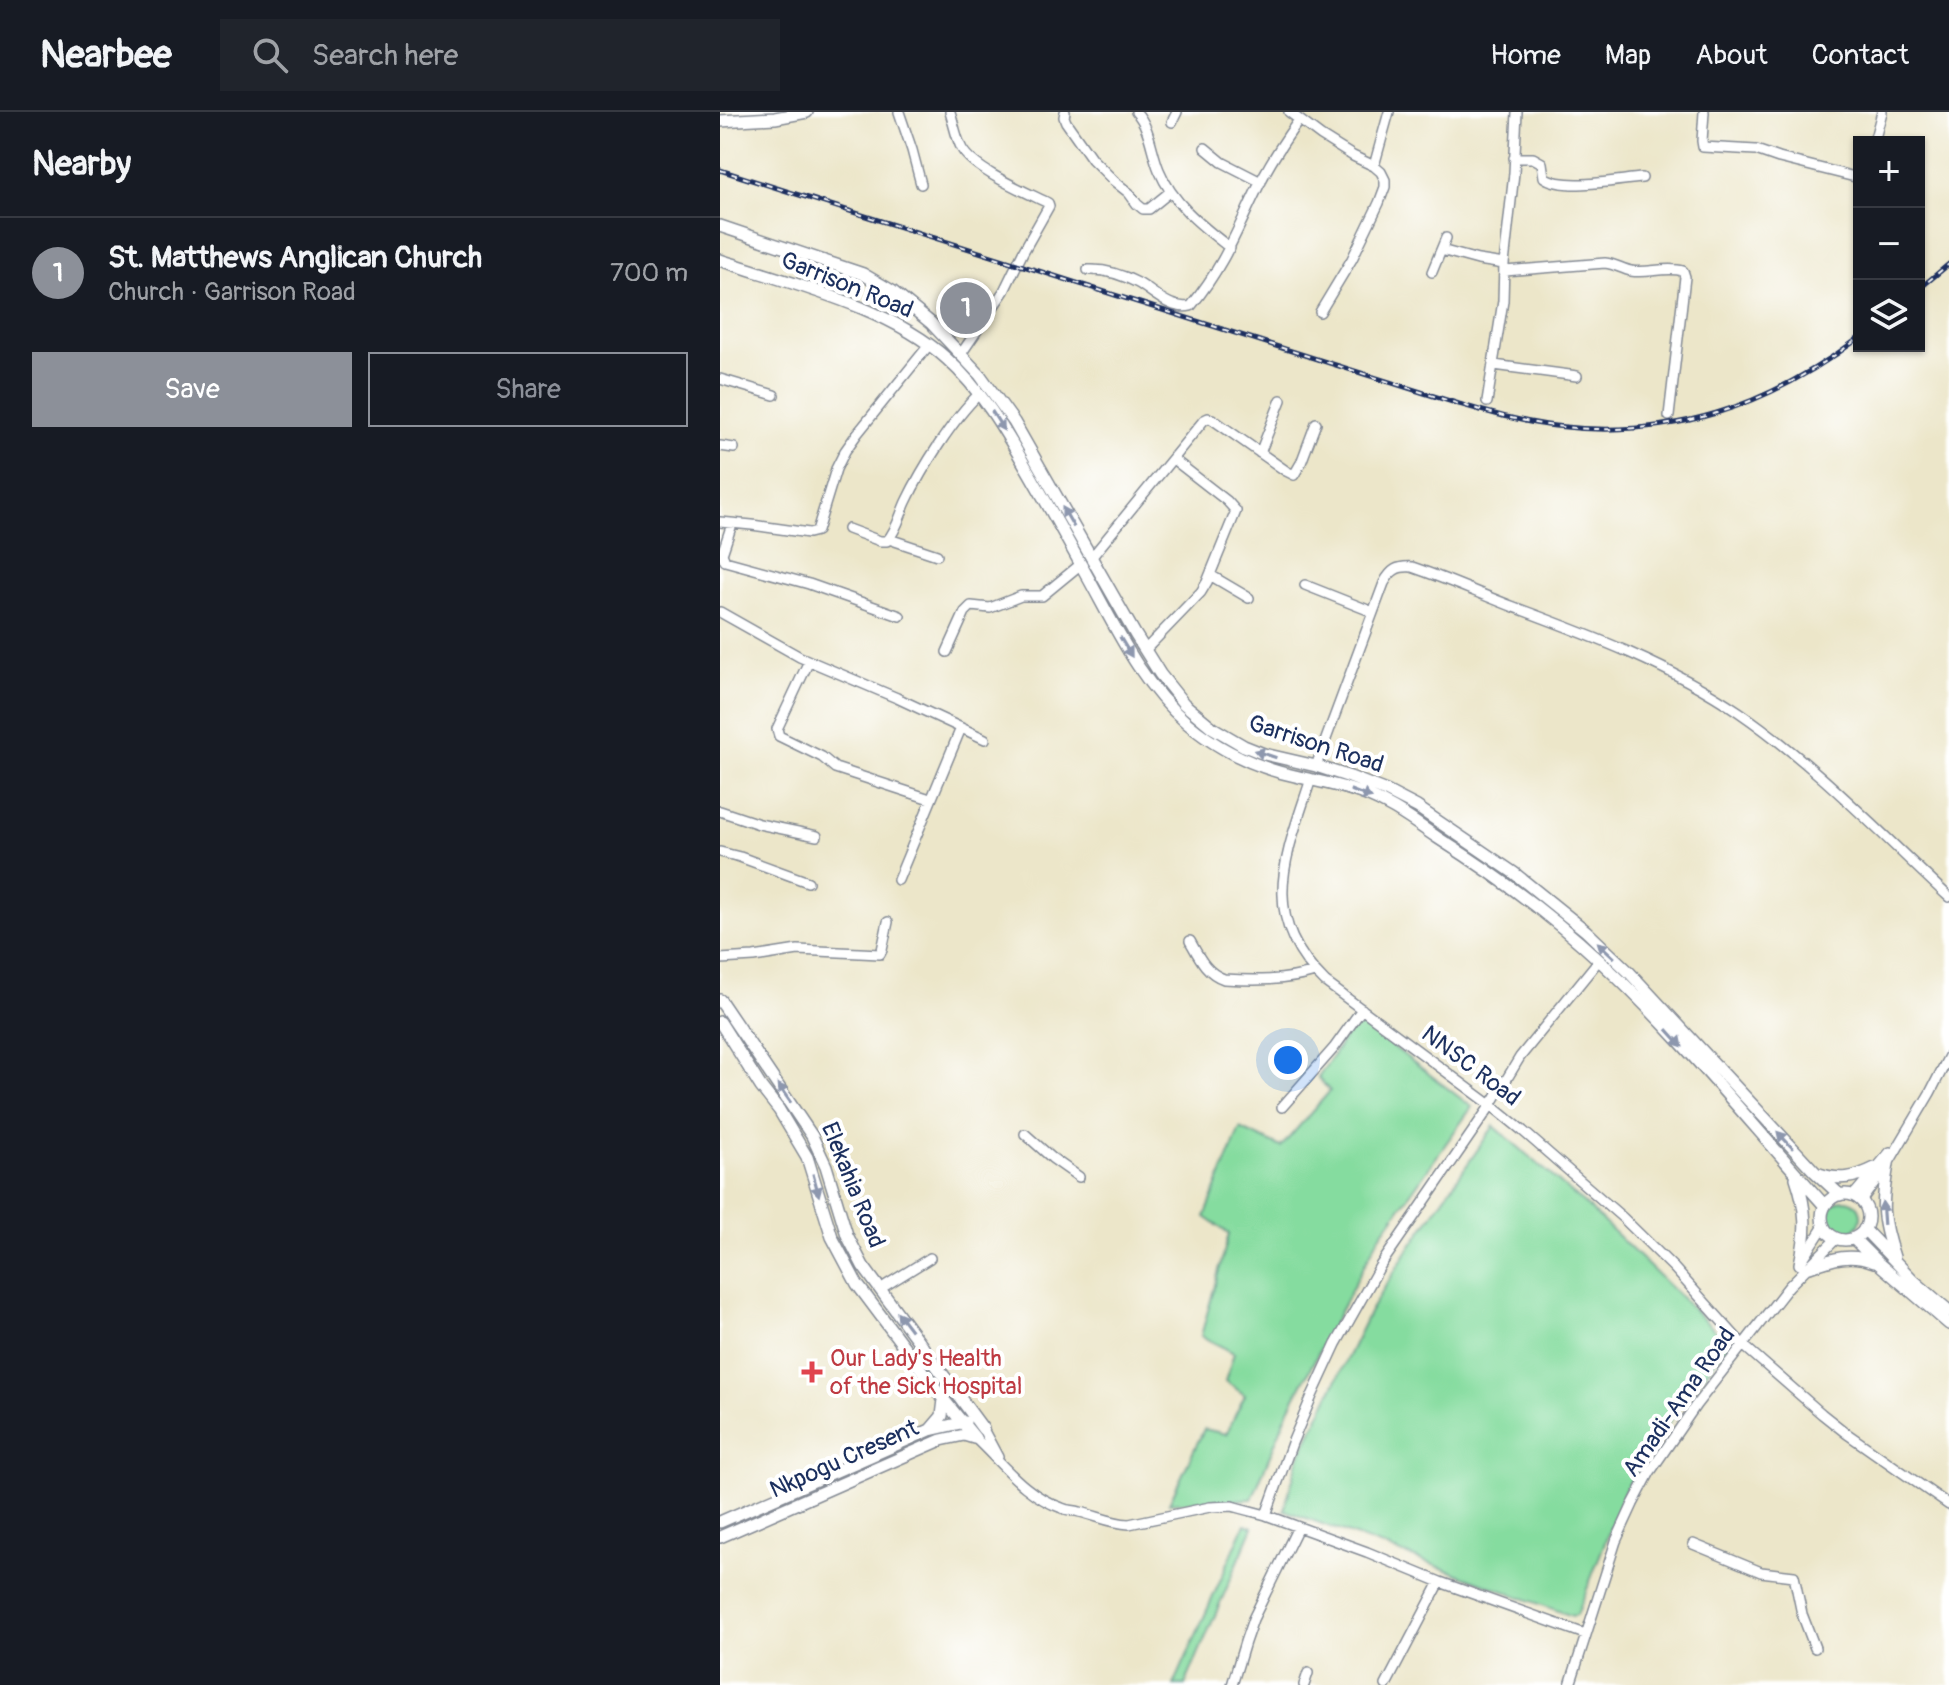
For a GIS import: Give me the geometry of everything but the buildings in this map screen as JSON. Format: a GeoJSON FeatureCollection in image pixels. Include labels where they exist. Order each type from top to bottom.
{"type":"FeatureCollection","features":[{"type":"Feature","properties":{"kind":"main road"},"geometry":{"type":"LineString","coordinates":[[720,121],[775,118],[807,112]]}},
{"type":"Feature","properties":{"kind":"main road","name":"Garrison Road"},"geometry":{"type":"LineString","coordinates":[[720,226],[877,281],[931,323],[980,375],[1014,422],[1136,664],[1176,714],[1206,738],[1238,757],[1282,773],[1351,790],[1387,805],[1470,858],[1545,914],[1599,960],[1648,1009],[1825,1206]]}},
{"type":"Feature","properties":{"kind":"main road","name":"Garrison Road"},"geometry":{"type":"LineString","coordinates":[[720,260],[858,307],[899,326],[945,357],[979,394],[1160,674],[1184,704],[1213,728],[1244,746],[1369,783],[1417,807],[1514,873],[1586,931],[1629,972],[1840,1195]]}},
{"type":"Feature","properties":{"kind":"main road","name":"Elekahia Road"},"geometry":{"type":"LineString","coordinates":[[720,1000],[812,1136],[826,1166],[847,1235],[863,1266],[963,1402],[979,1434]]}},
{"type":"Feature","properties":{"kind":"main road","name":"Elekahia Road"},"geometry":{"type":"LineString","coordinates":[[720,1022],[807,1157],[828,1225],[857,1284],[961,1422],[979,1434]]}},
{"type":"Feature","properties":{"kind":"main road"},"geometry":{"type":"LineString","coordinates":[[1888,1164],[1882,1203],[1883,1219],[1895,1262]]}},
{"type":"Feature","properties":{"kind":"main road"},"geometry":{"type":"LineString","coordinates":[[1815,1172],[1840,1179],[1875,1168]]}},
{"type":"Feature","properties":{"kind":"main road"},"geometry":{"type":"LineString","coordinates":[[1793,1170],[1806,1213],[1805,1265],[1852,1255],[1878,1263]]}},
{"type":"Feature","properties":{"kind":"main road"},"geometry":{"type":"LineString","coordinates":[[1840,1195],[1857,1198],[1868,1214],[1864,1229],[1853,1238],[1837,1238],[1829,1233],[1824,1226],[1825,1206],[1840,1195]]}},
{"type":"Feature","properties":{"kind":"main road"},"geometry":{"type":"LineString","coordinates":[[1864,1229],[1949,1311]]}},
{"type":"Feature","properties":{"kind":"main road"},"geometry":{"type":"LineString","coordinates":[[1853,1238],[1949,1324]]}},
{"type":"Feature","properties":{"kind":"main road","name":"Nkpogu Cresent"},"geometry":{"type":"LineString","coordinates":[[930,1430],[942,1416],[944,1400]]}},
{"type":"Feature","properties":{"kind":"main road"},"geometry":{"type":"LineString","coordinates":[[961,1422],[963,1402]]}},
{"type":"Feature","properties":{"kind":"main road","name":"Nkpogu Cresent"},"geometry":{"type":"LineString","coordinates":[[720,1522],[930,1430],[961,1422]]}},
{"type":"Feature","properties":{"kind":"main road","name":"Nkpogu Cresent"},"geometry":{"type":"LineString","coordinates":[[941,1440],[961,1422]]}},
{"type":"Feature","properties":{"kind":"main road","name":"Nkpogu Cresent"},"geometry":{"type":"LineString","coordinates":[[720,1537],[941,1440],[979,1434]]}},
{"type":"Feature","properties":{"kind":"street"},"geometry":{"type":"LineString","coordinates":[[899,112],[921,184]]}},
{"type":"Feature","properties":{"kind":"street"},"geometry":{"type":"LineString","coordinates":[[950,112],[963,151],[984,169],[1049,206],[1004,291],[961,354]]}},
{"type":"Feature","properties":{"kind":"street"},"geometry":{"type":"LineString","coordinates":[[1065,112],[1066,122],[1092,159],[1143,209],[1149,209],[1170,192]]}},
{"type":"Feature","properties":{"kind":"street"},"geometry":{"type":"LineString","coordinates":[[1136,112],[1145,124],[1159,171],[1170,192],[1178,203],[1230,248]]}},
{"type":"Feature","properties":{"kind":"street"},"geometry":{"type":"LineString","coordinates":[[1172,122],[1177,112]]}},
{"type":"Feature","properties":{"kind":"street"},"geometry":{"type":"LineString","coordinates":[[1289,112],[1353,156],[1374,166],[1384,177],[1385,187],[1352,259],[1320,312]]}},
{"type":"Feature","properties":{"kind":"street"},"geometry":{"type":"LineString","coordinates":[[1374,166],[1389,112]]}},
{"type":"Feature","properties":{"kind":"street"},"geometry":{"type":"LineString","coordinates":[[1487,402],[1503,301],[1517,112]]}},
{"type":"Feature","properties":{"kind":"street"},"geometry":{"type":"LineString","coordinates":[[1704,112],[1703,147],[1756,150],[1853,176]]}},
{"type":"Feature","properties":{"kind":"street"},"geometry":{"type":"LineString","coordinates":[[1876,136],[1882,112]]}},
{"type":"Feature","properties":{"kind":"street"},"geometry":{"type":"LineString","coordinates":[[1088,270],[1104,271],[1132,280],[1167,302],[1187,307],[1217,272],[1261,182],[1299,120]]}},
{"type":"Feature","properties":{"kind":"street"},"geometry":{"type":"LineString","coordinates":[[1205,148],[1222,162],[1261,182]]}},
{"type":"Feature","properties":{"kind":"street"},"geometry":{"type":"LineString","coordinates":[[1514,158],[1537,159],[1542,163],[1544,177],[1560,184],[1642,178]]}},
{"type":"Feature","properties":{"kind":"street"},"geometry":{"type":"LineString","coordinates":[[1432,272],[1446,238]]}},
{"type":"Feature","properties":{"kind":"street"},"geometry":{"type":"LineString","coordinates":[[1441,250],[1504,267],[1612,263],[1632,271],[1683,271],[1685,277],[1669,416]]}},
{"type":"Feature","properties":{"kind":"street"},"geometry":{"type":"LineString","coordinates":[[720,522],[816,532],[836,469],[845,451],[929,345]]}},
{"type":"Feature","properties":{"kind":"street"},"geometry":{"type":"LineString","coordinates":[[1494,365],[1577,376]]}},
{"type":"Feature","properties":{"kind":"street"},"geometry":{"type":"LineString","coordinates":[[720,379],[774,395]]}},
{"type":"Feature","properties":{"kind":"street"},"geometry":{"type":"LineString","coordinates":[[889,539],[922,472],[958,418],[979,394]]}},
{"type":"Feature","properties":{"kind":"street"},"geometry":{"type":"LineString","coordinates":[[1260,453],[1281,400]]}},
{"type":"Feature","properties":{"kind":"street"},"geometry":{"type":"LineString","coordinates":[[947,652],[965,612],[971,606],[990,608],[1021,596],[1042,596],[1086,561],[1204,420],[1208,418],[1289,473],[1295,474],[1316,423]]}},
{"type":"Feature","properties":{"kind":"street"},"geometry":{"type":"LineString","coordinates":[[720,446],[734,448]]}},
{"type":"Feature","properties":{"kind":"street"},"geometry":{"type":"LineString","coordinates":[[1145,650],[1201,592],[1236,511],[1173,459]]}},
{"type":"Feature","properties":{"kind":"street"},"geometry":{"type":"LineString","coordinates":[[732,524],[722,554],[725,561],[809,584],[900,616]]}},
{"type":"Feature","properties":{"kind":"street"},"geometry":{"type":"LineString","coordinates":[[848,529],[880,541],[889,539],[937,555]]}},
{"type":"Feature","properties":{"kind":"street"},"geometry":{"type":"LineString","coordinates":[[1316,766],[1389,573],[1402,566],[1412,567],[1600,639],[1647,660],[1738,711],[1842,796],[1949,897]]}},
{"type":"Feature","properties":{"kind":"street"},"geometry":{"type":"LineString","coordinates":[[1210,575],[1249,598]]}},
{"type":"Feature","properties":{"kind":"street"},"geometry":{"type":"LineString","coordinates":[[1305,585],[1373,612]]}},
{"type":"Feature","properties":{"kind":"street"},"geometry":{"type":"LineString","coordinates":[[720,612],[809,661],[985,739]]}},
{"type":"Feature","properties":{"kind":"street"},"geometry":{"type":"LineString","coordinates":[[809,661],[777,729],[779,736],[822,757],[835,768],[930,799]]}},
{"type":"Feature","properties":{"kind":"street"},"geometry":{"type":"LineString","coordinates":[[898,880],[961,728]]}},
{"type":"Feature","properties":{"kind":"street","name":"NNSC Road"},"geometry":{"type":"LineString","coordinates":[[1311,779],[1286,858],[1282,902],[1295,944],[1315,972],[1491,1105],[1623,1218],[1674,1268],[1743,1345],[1822,1414],[1949,1505]]}},
{"type":"Feature","properties":{"kind":"street"},"geometry":{"type":"LineString","coordinates":[[720,811],[759,824],[817,836]]}},
{"type":"Feature","properties":{"kind":"street"},"geometry":{"type":"LineString","coordinates":[[720,852],[808,882]]}},
{"type":"Feature","properties":{"kind":"street"},"geometry":{"type":"LineString","coordinates":[[720,959],[798,950],[880,954],[888,922]]}},
{"type":"Feature","properties":{"kind":"street"},"geometry":{"type":"LineString","coordinates":[[1190,941],[1208,969],[1224,979],[1276,980],[1315,972]]}},
{"type":"Feature","properties":{"kind":"street"},"geometry":{"type":"LineString","coordinates":[[1266,1515],[1312,1396],[1336,1344],[1380,1266],[1491,1105],[1520,1057],[1599,960]]}},
{"type":"Feature","properties":{"kind":"street"},"geometry":{"type":"LineString","coordinates":[[1282,1107],[1334,1048],[1362,1009]]}},
{"type":"Feature","properties":{"kind":"street"},"geometry":{"type":"LineString","coordinates":[[1857,1198],[1888,1164],[1949,1056]]}},
{"type":"Feature","properties":{"kind":"street"},"geometry":{"type":"LineString","coordinates":[[1025,1134],[1079,1177]]}},
{"type":"Feature","properties":{"kind":"street"},"geometry":{"type":"LineString","coordinates":[[1857,1198],[1875,1168],[1899,1144]]}},
{"type":"Feature","properties":{"kind":"street","name":"Amadi-Ama Road"},"geometry":{"type":"LineString","coordinates":[[1570,1685],[1616,1541],[1638,1493],[1670,1440],[1805,1265],[1824,1226]]}},
{"type":"Feature","properties":{"kind":"street","name":"Amadi-Ama Road"},"geometry":{"type":"LineString","coordinates":[[1805,1265],[1837,1238]]}},
{"type":"Feature","properties":{"kind":"street"},"geometry":{"type":"LineString","coordinates":[[880,1289],[930,1258]]}},
{"type":"Feature","properties":{"kind":"street","name":"Elekahia Road"},"geometry":{"type":"LineString","coordinates":[[979,1434],[1024,1488],[1065,1510],[1115,1522],[1136,1523],[1210,1507],[1232,1506],[1266,1515],[1585,1634]]}},
{"type":"Feature","properties":{"kind":"street"},"geometry":{"type":"LineString","coordinates":[[1232,1685],[1253,1619],[1298,1527]]}},
{"type":"Feature","properties":{"kind":"street"},"geometry":{"type":"LineString","coordinates":[[1693,1544],[1761,1572],[1794,1576],[1802,1614],[1815,1648]]}},
{"type":"Feature","properties":{"kind":"street"},"geometry":{"type":"LineString","coordinates":[[1386,1685],[1440,1582]]}},
{"type":"Feature","properties":{"kind":"street"},"geometry":{"type":"LineString","coordinates":[[1304,1685],[1308,1673]]}},
{"type":"Feature","properties":{"kind":"green space"},"geometry":{"type":"Polygon","coordinates":[[[1357,1019],[1472,1107],[1378,1239],[1289,1409],[1252,1499],[1169,1503],[1204,1429],[1226,1434],[1245,1395],[1225,1381],[1234,1353],[1201,1336],[1229,1234],[1205,1217],[1240,1128],[1281,1147],[1330,1091],[1318,1078],[1357,1019]]]}},
{"type":"Feature","properties":{"kind":"green space"},"geometry":{"type":"Polygon","coordinates":[[[1494,1126],[1590,1209],[1729,1344],[1683,1402],[1625,1490],[1577,1615],[1572,1616],[1284,1510],[1299,1457],[1370,1311],[1494,1126]]]}},
{"type":"Feature","properties":{"kind":"green space"},"geometry":{"type":"Polygon","coordinates":[[[1845,1200],[1856,1205],[1861,1216],[1856,1227],[1845,1232],[1834,1227],[1829,1216],[1834,1205],[1845,1200]]]}},
{"type":"Feature","properties":{"kind":"green space"},"geometry":{"type":"Polygon","coordinates":[[[1245,1524],[1253,1527],[1185,1685],[1174,1685],[1245,1524]]]}},
{"type":"Feature","properties":{"kind":"railway"},"geometry":{"type":"LineString","coordinates":[[720,170],[1459,404],[1555,426],[1638,428],[1678,423],[1716,413],[1789,383],[1853,342]]}},
{"type":"Feature","properties":{"kind":"railway"},"geometry":{"type":"LineString","coordinates":[[1925,284],[1949,264]]}},
{"type":"Feature","properties":{"kind":"place","name":"St. Matthews Anglican Church"},"geometry":{"type":"Point","coordinates":[966,308]}},
{"type":"Feature","properties":{"kind":"place","name":"Our Lady's Health of the Sick Hospital"},"geometry":{"type":"Point","coordinates":[812,1372]}}]}
